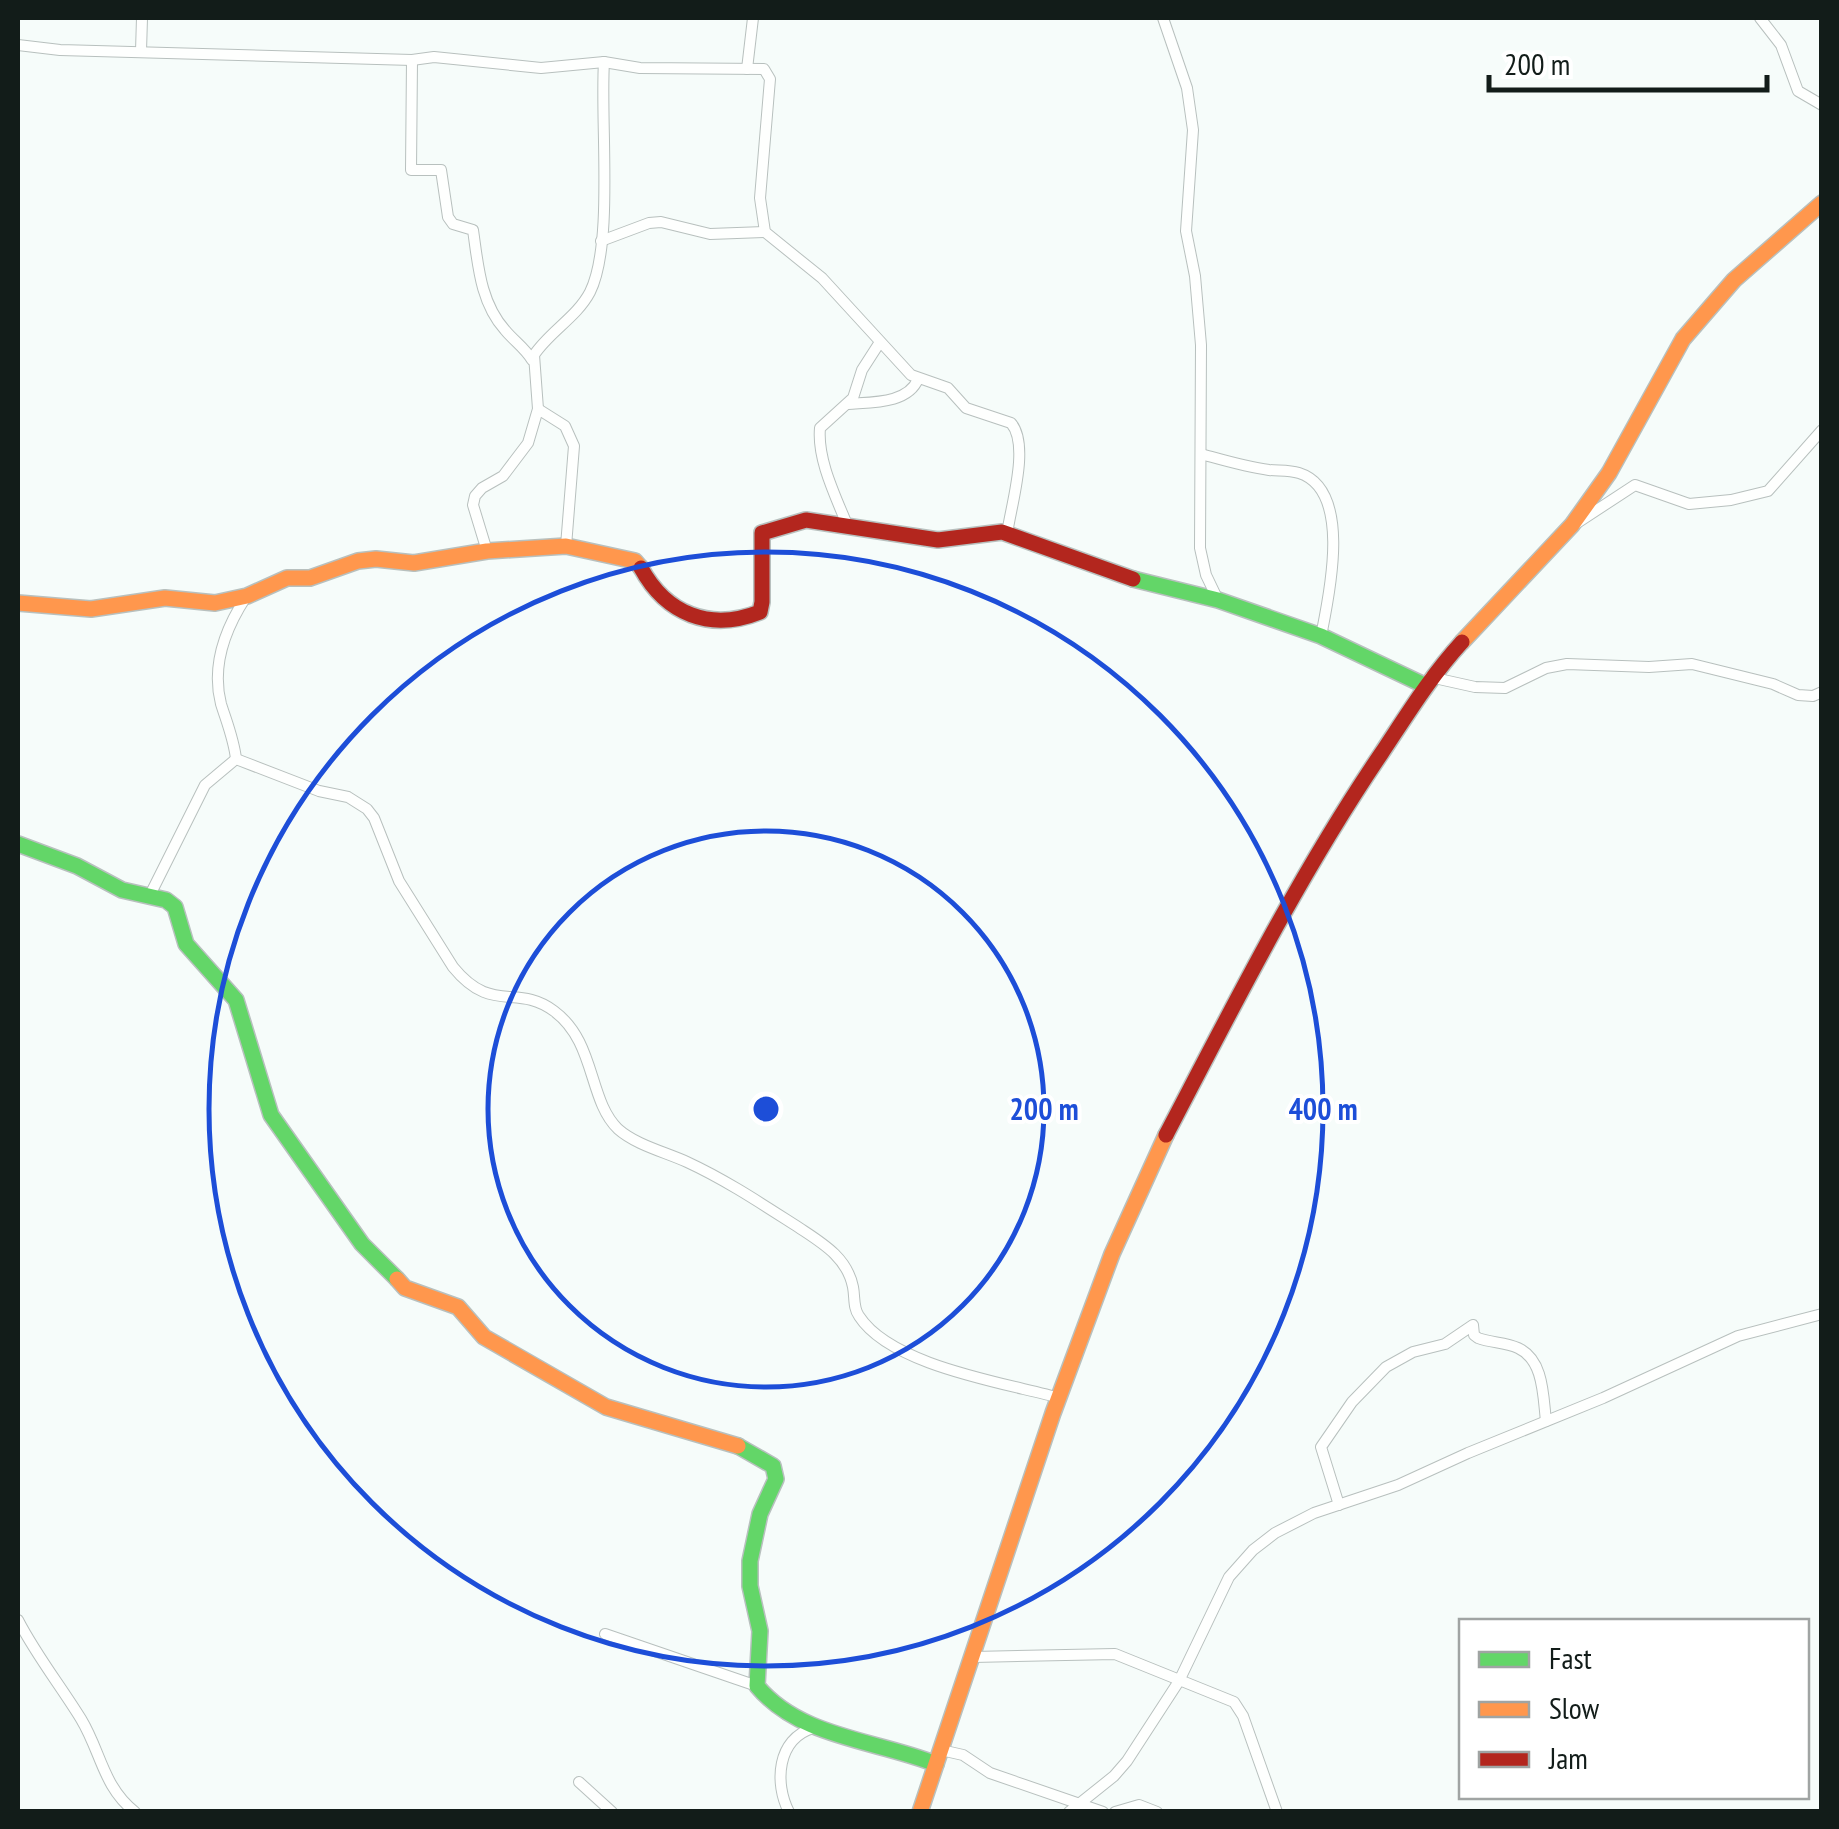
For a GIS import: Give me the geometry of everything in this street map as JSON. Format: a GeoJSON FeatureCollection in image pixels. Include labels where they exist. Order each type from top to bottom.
{"type":"FeatureCollection","features":[{"type":"Feature","properties":{"kind":"street"},"geometry":{"type":"LineString","coordinates":[[141,51],[142,18]]}},
{"type":"Feature","properties":{"kind":"street"},"geometry":{"type":"LineString","coordinates":[[747,68],[752,18]]}},
{"type":"Feature","properties":{"kind":"street"},"geometry":{"type":"LineString","coordinates":[[1163,18],[1187,88],[1193,130],[1186,230],[1201,345],[1200,548],[1218,600]]}},
{"type":"Feature","properties":{"kind":"street"},"geometry":{"type":"LineString","coordinates":[[1760,18],[1781,45],[1798,91],[1822,105]]}},
{"type":"Feature","properties":{"kind":"street"},"geometry":{"type":"LineString","coordinates":[[18,45],[60,50],[412,60],[434,57],[541,68],[604,62],[640,68],[764,68],[770,79],[760,198],[765,232]]}},
{"type":"Feature","properties":{"kind":"street"},"geometry":{"type":"LineString","coordinates":[[412,60],[411,170],[441,170],[448,218],[453,224],[472,230],[477,271],[495,315],[532,360]]}},
{"type":"Feature","properties":{"kind":"street"},"geometry":{"type":"LineString","coordinates":[[487,551],[475,496],[503,476],[520,456],[538,410],[532,360],[536,350],[588,296],[602,241],[604,62]]}},
{"type":"Feature","properties":{"kind":"street"},"geometry":{"type":"LineString","coordinates":[[920,1812],[1112,1254],[1146,1174],[1282,910],[1427,681],[1572,525],[1608,473],[1683,339],[1734,280],[1822,203]]}},
{"type":"Feature","properties":{"kind":"street"},"geometry":{"type":"LineString","coordinates":[[602,241],[648,223],[661,222],[710,234],[765,232],[822,278],[918,379],[943,385],[966,408],[1016,428],[1021,445],[1007,534]]}},
{"type":"Feature","properties":{"kind":"street"},"geometry":{"type":"LineString","coordinates":[[848,527],[819,439],[824,421],[848,404],[856,392],[862,370],[880,342]]}},
{"type":"Feature","properties":{"kind":"street"},"geometry":{"type":"LineString","coordinates":[[848,404],[903,396],[912,391],[918,379]]}},
{"type":"Feature","properties":{"kind":"street"},"geometry":{"type":"LineString","coordinates":[[538,410],[565,426],[574,446],[566,546]]}},
{"type":"Feature","properties":{"kind":"street"},"geometry":{"type":"LineString","coordinates":[[1572,525],[1635,485],[1689,504],[1731,500],[1768,490],[1822,430]]}},
{"type":"Feature","properties":{"kind":"street"},"geometry":{"type":"LineString","coordinates":[[1201,454],[1266,470],[1304,474],[1325,494],[1330,517],[1332,577],[1321,636]]}},
{"type":"Feature","properties":{"kind":"street"},"geometry":{"type":"LineString","coordinates":[[18,603],[91,610],[148,600],[215,603],[247,596],[287,578],[316,577],[358,561],[414,564],[487,551],[566,546],[634,561],[658,596],[672,605],[710,620],[731,620],[760,612],[762,533],[806,520],[938,540],[986,532],[1007,534],[1129,578],[1218,600],[1321,636],[1427,681],[1506,688],[1546,668],[1567,664],[1692,664],[1768,682],[1798,695],[1822,692]]}},
{"type":"Feature","properties":{"kind":"street"},"geometry":{"type":"LineString","coordinates":[[236,759],[216,670],[235,614],[247,596]]}},
{"type":"Feature","properties":{"kind":"street"},"geometry":{"type":"LineString","coordinates":[[236,759],[314,789],[348,796],[367,809],[399,880],[463,979],[485,994],[524,997],[555,1011],[580,1041],[614,1125],[714,1176],[824,1244],[845,1266],[853,1285],[857,1314],[880,1335],[922,1360],[948,1370],[1060,1398]]}},
{"type":"Feature","properties":{"kind":"street"},"geometry":{"type":"LineString","coordinates":[[149,897],[204,785],[236,759]]}},
{"type":"Feature","properties":{"kind":"street"},"geometry":{"type":"LineString","coordinates":[[18,844],[77,866],[122,890],[166,900],[175,906],[186,944],[236,1000],[271,1115],[320,1180],[344,1220],[391,1276],[417,1295],[458,1307],[484,1337],[606,1407],[742,1447],[773,1466],[776,1478],[760,1514],[750,1561],[750,1586],[760,1631],[757,1686]]}},
{"type":"Feature","properties":{"kind":"street"},"geometry":{"type":"LineString","coordinates":[[1074,1808],[1114,1776],[1179,1681],[1229,1577],[1253,1550],[1293,1522],[1398,1486],[1738,1336],[1822,1314]]}},
{"type":"Feature","properties":{"kind":"street"},"geometry":{"type":"LineString","coordinates":[[1338,1505],[1321,1447],[1339,1418],[1386,1367],[1414,1352],[1445,1344],[1473,1325],[1478,1338],[1528,1354],[1541,1380],[1546,1421]]}},
{"type":"Feature","properties":{"kind":"street"},"geometry":{"type":"LineString","coordinates":[[18,1620],[82,1721],[97,1749],[110,1788],[135,1812]]}},
{"type":"Feature","properties":{"kind":"street"},"geometry":{"type":"LineString","coordinates":[[605,1634],[757,1686],[813,1728],[938,1757],[963,1755],[990,1773],[1074,1808],[1103,1812]]}},
{"type":"Feature","properties":{"kind":"street"},"geometry":{"type":"LineString","coordinates":[[973,1657],[1115,1654],[1236,1705],[1278,1812]]}},
{"type":"Feature","properties":{"kind":"street"},"geometry":{"type":"LineString","coordinates":[[1166,1674],[1186,1666]]}},
{"type":"Feature","properties":{"kind":"street"},"geometry":{"type":"LineString","coordinates":[[789,1812],[780,1790],[779,1771],[794,1739],[813,1728]]}},
{"type":"Feature","properties":{"kind":"street"},"geometry":{"type":"LineString","coordinates":[[579,1782],[612,1812]]}},
{"type":"Feature","properties":{"kind":"street"},"geometry":{"type":"LineString","coordinates":[[1115,1812],[1139,1805],[1157,1812]]}},
{"type":"Feature","properties":{"kind":"traffic: fast"},"geometry":{"type":"LineString","coordinates":[[1133,579],[1218,600],[1321,636],[1424,685]]}},
{"type":"Feature","properties":{"kind":"traffic: fast"},"geometry":{"type":"LineString","coordinates":[[18,844],[77,866],[122,890],[166,900],[175,907],[186,944],[236,1000],[271,1115],[362,1244],[397,1279]]}},
{"type":"Feature","properties":{"kind":"traffic: fast"},"geometry":{"type":"LineString","coordinates":[[738,1446],[773,1466],[776,1479],[760,1514],[750,1561],[750,1586],[760,1631],[757,1686],[795,1717],[817,1727],[936,1764]]}},
{"type":"Feature","properties":{"kind":"traffic: slow"},"geometry":{"type":"LineString","coordinates":[[1462,642],[1572,525],[1609,473],[1683,339],[1734,280],[1822,203]]}},
{"type":"Feature","properties":{"kind":"traffic: slow"},"geometry":{"type":"LineString","coordinates":[[18,603],[91,609],[165,598],[215,603],[247,596],[287,578],[310,578],[358,561],[414,563],[487,551],[566,546],[635,561],[641,568]]}},
{"type":"Feature","properties":{"kind":"traffic: slow"},"geometry":{"type":"LineString","coordinates":[[920,1812],[1053,1413],[1112,1254],[1166,1135]]}},
{"type":"Feature","properties":{"kind":"traffic: slow"},"geometry":{"type":"LineString","coordinates":[[397,1279],[405,1288],[458,1307],[484,1337],[606,1407],[738,1446]]}},
{"type":"Feature","properties":{"kind":"traffic: jam"},"geometry":{"type":"LineString","coordinates":[[641,568],[663,597],[691,615],[707,619],[742,618],[760,612],[762,533],[806,520],[938,540],[1002,532],[1133,579]]}},
{"type":"Feature","properties":{"kind":"traffic: jam"},"geometry":{"type":"LineString","coordinates":[[1166,1135],[1322,846],[1419,696],[1462,642]]}}]}
